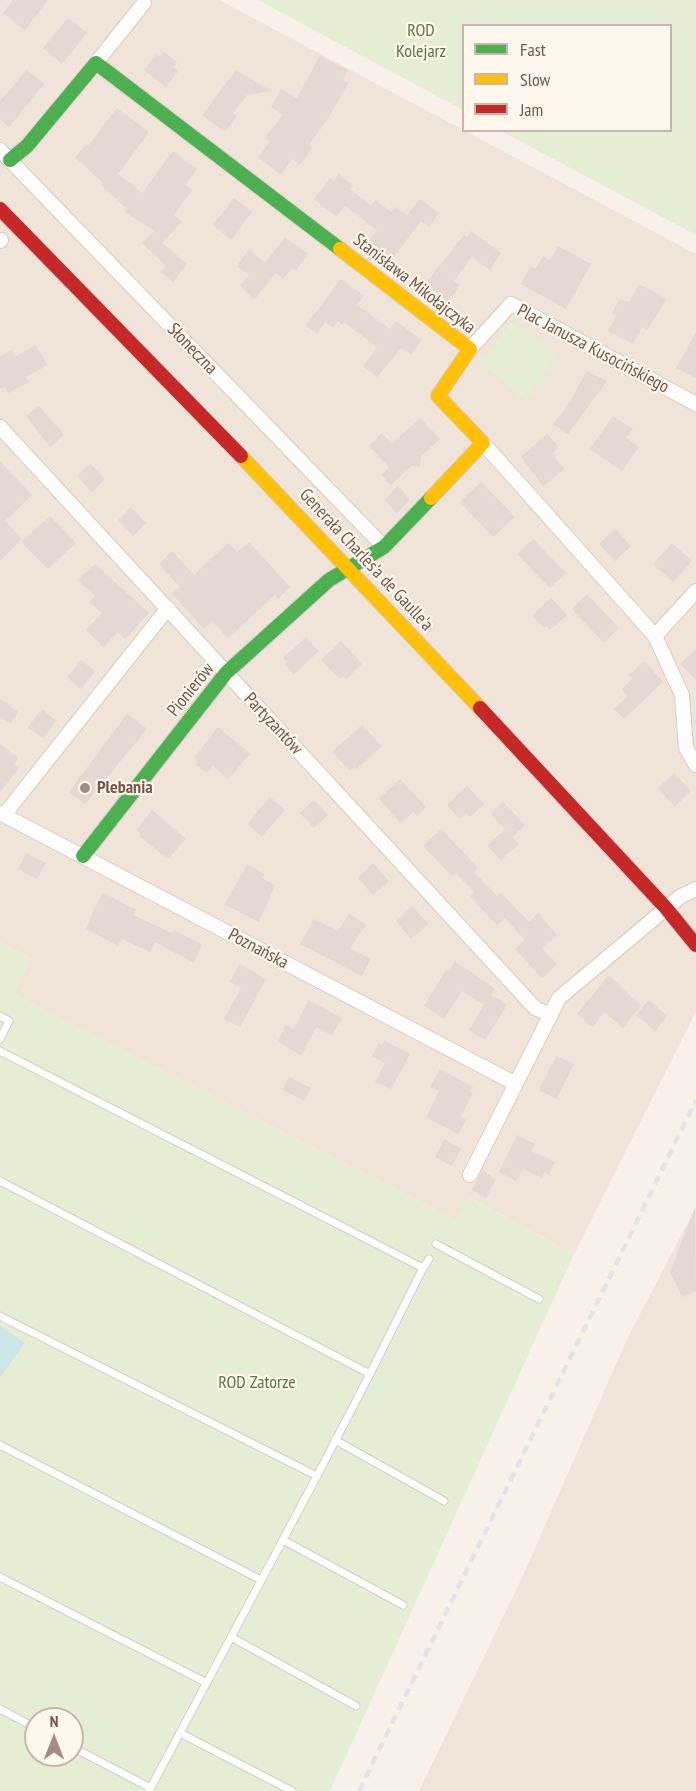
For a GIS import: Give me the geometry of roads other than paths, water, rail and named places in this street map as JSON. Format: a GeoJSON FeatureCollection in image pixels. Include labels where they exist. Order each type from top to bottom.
{"type":"FeatureCollection","features":[{"type":"Feature","properties":{"kind":"street"},"geometry":{"type":"LineString","coordinates":[[5,155],[27,146],[144,3]]}},
{"type":"Feature","properties":{"kind":"street","name":"Stanisława Mikołajczyka"},"geometry":{"type":"LineString","coordinates":[[96,63],[470,349],[438,396],[483,443]]}},
{"type":"Feature","properties":{"kind":"street","name":"Słoneczna"},"geometry":{"type":"LineString","coordinates":[[5,155],[384,547]]}},
{"type":"Feature","properties":{"kind":"street","name":"Generała Charles'a de Gaulle'a"},"geometry":{"type":"LineString","coordinates":[[0,209],[139,348],[351,570],[666,908],[696,945]]}},
{"type":"Feature","properties":{"kind":"street","name":"Plac Janusza Kusocińskiego"},"geometry":{"type":"LineString","coordinates":[[470,349],[511,304],[696,404]]}},
{"type":"Feature","properties":{"kind":"street","name":"Partyzantów"},"geometry":{"type":"LineString","coordinates":[[0,427],[535,1008],[550,1015]]}},
{"type":"Feature","properties":{"kind":"street"},"geometry":{"type":"LineString","coordinates":[[351,570],[384,547],[483,443],[655,636],[682,695],[686,748],[696,765]]}},
{"type":"Feature","properties":{"kind":"street","name":"Pionierów"},"geometry":{"type":"LineString","coordinates":[[83,856],[226,673],[329,580],[351,570]]}},
{"type":"Feature","properties":{"kind":"street"},"geometry":{"type":"LineString","coordinates":[[655,636],[696,591]]}},
{"type":"Feature","properties":{"kind":"street"},"geometry":{"type":"LineString","coordinates":[[2,814],[168,608]]}},
{"type":"Feature","properties":{"kind":"street","name":"Poznańska"},"geometry":{"type":"LineString","coordinates":[[2,814],[516,1084]]}},
{"type":"Feature","properties":{"kind":"street"},"geometry":{"type":"LineString","coordinates":[[470,1175],[559,999],[666,908],[696,888]]}},
{"type":"Feature","properties":{"kind":"lane"},"geometry":{"type":"LineString","coordinates":[[0,1016],[9,1021],[0,1040]]}},
{"type":"Feature","properties":{"kind":"lane"},"geometry":{"type":"LineString","coordinates":[[0,1051],[423,1268]]}},
{"type":"Feature","properties":{"kind":"lane"},"geometry":{"type":"LineString","coordinates":[[0,1181],[370,1374]]}},
{"type":"Feature","properties":{"kind":"lane"},"geometry":{"type":"LineString","coordinates":[[436,1244],[539,1299]]}},
{"type":"Feature","properties":{"kind":"lane"},"geometry":{"type":"LineString","coordinates":[[84,1753],[150,1789],[317,1476],[429,1259]]}},
{"type":"Feature","properties":{"kind":"lane"},"geometry":{"type":"LineString","coordinates":[[0,1316],[317,1476]]}},
{"type":"Feature","properties":{"kind":"lane"},"geometry":{"type":"LineString","coordinates":[[335,1440],[444,1501]]}},
{"type":"Feature","properties":{"kind":"lane"},"geometry":{"type":"LineString","coordinates":[[0,1445],[261,1580]]}},
{"type":"Feature","properties":{"kind":"lane"},"geometry":{"type":"LineString","coordinates":[[283,1540],[403,1605]]}},
{"type":"Feature","properties":{"kind":"lane"},"geometry":{"type":"LineString","coordinates":[[0,1577],[207,1683]]}},
{"type":"Feature","properties":{"kind":"lane"},"geometry":{"type":"LineString","coordinates":[[231,1637],[356,1706]]}},
{"type":"Feature","properties":{"kind":"lane"},"geometry":{"type":"LineString","coordinates":[[0,1709],[24,1722]]}},
{"type":"Feature","properties":{"kind":"lane"},"geometry":{"type":"LineString","coordinates":[[180,1733],[292,1791]]}},
{"type":"Feature","properties":{"kind":"water"},"geometry":{"type":"Polygon","coordinates":[[[0,1325],[25,1343],[0,1378],[0,1325]]]}},
{"type":"Feature","properties":{"kind":"railway"},"geometry":{"type":"LineString","coordinates":[[359,1791],[696,1100]]}},
{"type":"Feature","properties":{"kind":"place","name":"Plebania"},"geometry":{"type":"Point","coordinates":[85,788]}},
{"type":"Feature","properties":{"kind":"park label","name":"ROD Kolejarz"},"geometry":{"type":"Point","coordinates":[421,42]}},
{"type":"Feature","properties":{"kind":"park label","name":"ROD Zatorze"},"geometry":{"type":"Point","coordinates":[257,1383]}}]}
